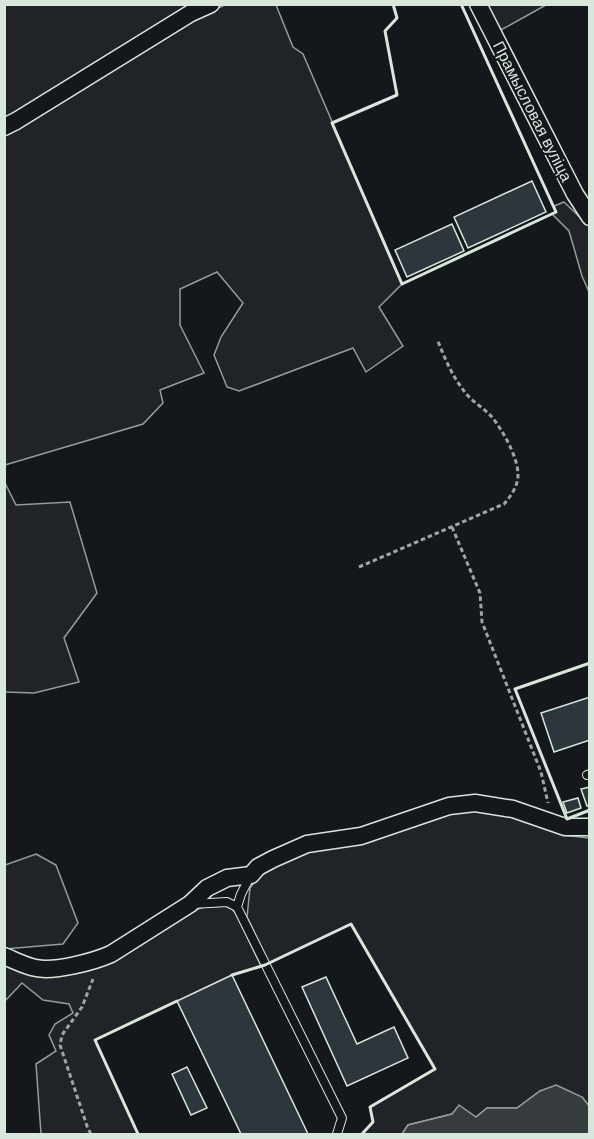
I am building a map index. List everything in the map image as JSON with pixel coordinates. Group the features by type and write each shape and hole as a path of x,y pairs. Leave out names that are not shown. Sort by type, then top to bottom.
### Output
{"street":[{"path":"4,127 191,13 211,4"},
{"name":"Прамысловая вуліца","path":"478,4 575,194 590,217"},
{"path":"4,956 37,969 60,968 100,959 190,904 207,888 227,878 251,875 258,867 307,844 361,836 449,806 475,803 513,809 566,827 590,827"}],"lane":[{"path":"237,907 251,875"},
{"path":"190,904 227,902 237,907 342,1118 337,1134"}],"path":[{"path":"359,567 504,504 513,495 518,476 504,434 491,416 462,390 437,339"},
{"path":"452,527 480,593 482,622 541,772 553,823"},
{"path":"91,1134 60,1045 62,1035 82,1007 100,959"}],"shaded area":[{"path":"4,5 197,5 5,120"},
{"path":"225,5 276,5 293,47 303,54 402,284 379,307 403,346 366,372 353,348 239,391 227,387 214,355 221,337 243,303 217,272 180,289 180,325 204,373 160,390 163,403 143,424 5,465 5,133 194,18"},
{"path":"486,5 546,5 501,30"},
{"path":"564,202 589,226 589,292 569,231 552,214 556,212 554,206"},
{"path":"5,483 16,505 70,502 97,593 64,638 79,682 34,693 5,692"},
{"path":"473,807 512,814 563,835 589,838 589,1106 582,1097 540,1091 517,1108 487,1108 476,1117 452,1114 408,1125 402,1134 362,1134 373,1122 370,1107 435,1069 351,924 269,963 247,917 250,888 262,872 308,849"},
{"path":"36,854 56,865 78,923 63,944 5,949 5,865"},
{"path":"225,906 236,914 261,966 232,975 95,1040 138,1134 41,1134 36,1064 56,1051 49,1035 55,1024 73,1013 69,1004 43,1000 22,983 5,1001 4,961 62,972 190,911 205,907"},
{"path":"556,1085 582,1097 589,1106 589,1134 402,1134 408,1125 452,1114 459,1105 476,1117 487,1108 517,1108 540,1091"}],"building":[{"path":"532,181 546,212 468,248 454,217"},
{"path":"452,224 464,251 407,277 395,250"},
{"path":"590,697 590,740 554,752 541,713"},
{"path":"590,787 590,805 587,806 581,789"},
{"path":"578,798 581,808 567,813 563,802"},
{"path":"232,975 308,1134 241,1134 177,1001"},
{"path":"326,977 357,1044 394,1027 408,1058 347,1086 302,987"},
{"path":"187,1067 207,1108 191,1115 172,1074"}],"wall":[{"path":"393,4 397,18 385,31 397,95 332,123 402,284 556,212 461,4"},
{"path":"590,663 515,689 567,819 590,810"},
{"path":"232,975 265,965 351,924 435,1069 370,1107 373,1122 362,1134"},
{"path":"138,1134 95,1040 177,1001"}]}
